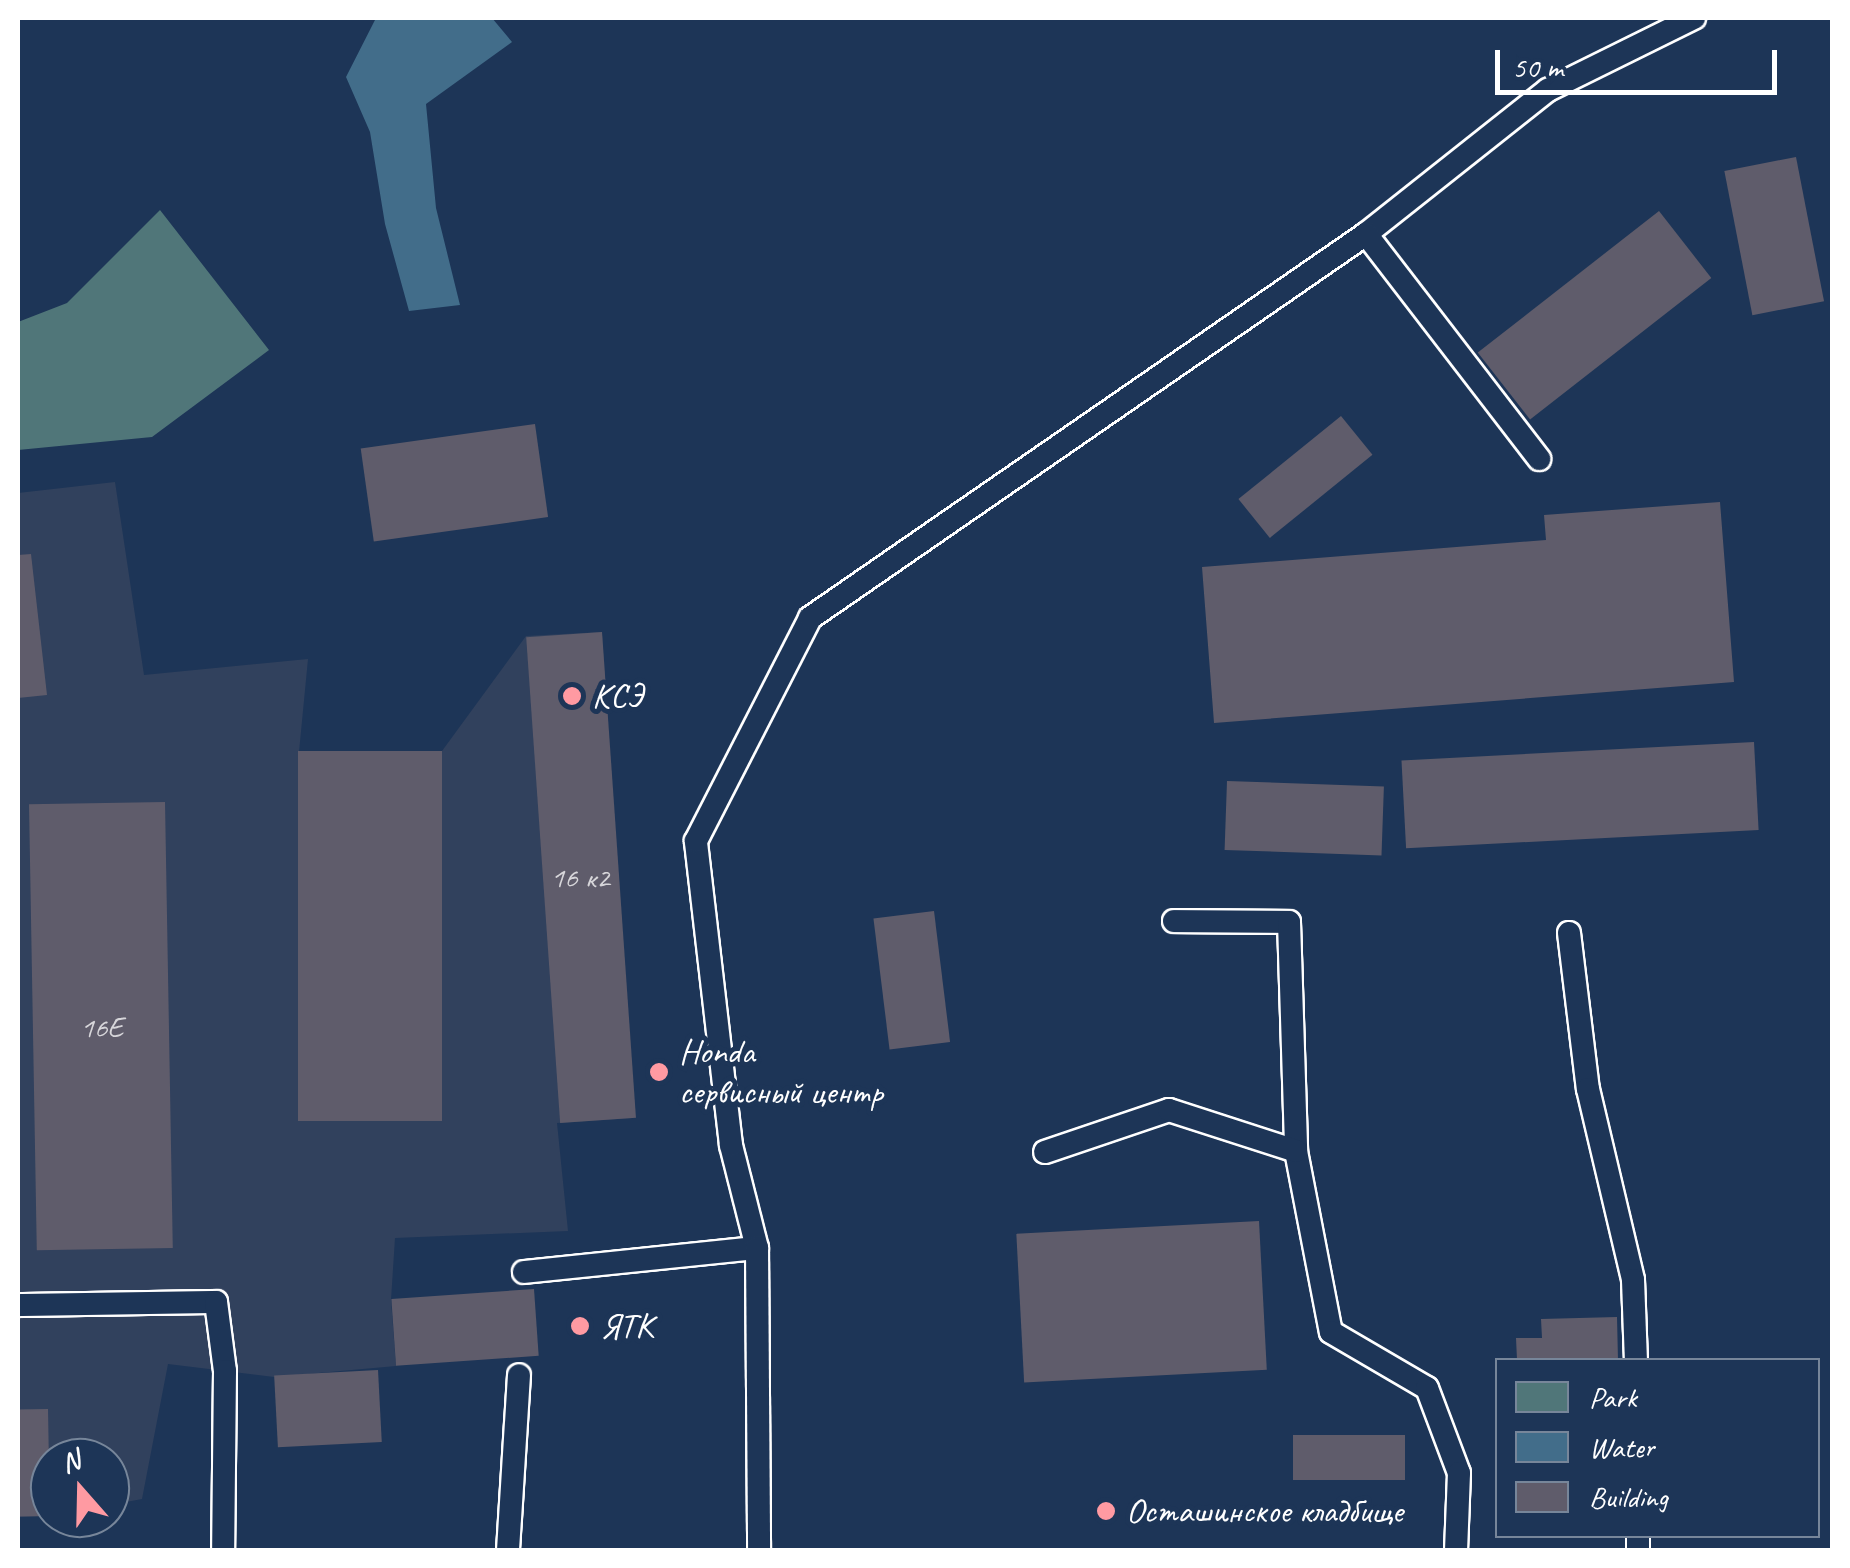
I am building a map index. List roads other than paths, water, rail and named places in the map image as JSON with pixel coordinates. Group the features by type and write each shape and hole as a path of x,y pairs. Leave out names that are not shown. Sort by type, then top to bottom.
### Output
{"lane":[{"path":"759,1550 757,1248 731,1146 696,841 810,618 1366,234 1548,90 1694,18"},
{"path":"1366,234 1539,459"},
{"path":"1174,921 1289,922 1296,1152 1331,1332 1427,1388 1459,1473 1456,1550"},
{"path":"1569,933 1588,1089 1633,1280 1636,1358"},
{"path":"1045,1152 1170,1110 1296,1152"},
{"path":"524,1272 757,1248"},
{"path":"18,1305 216,1302 224,1371 223,1550"},
{"path":"508,1550 518,1375"}],"water":[{"path":"376,18 492,18 512,42 426,104 436,208 460,305 409,311 385,224 370,132 346,77"}],"place":[{"name":"КСЭ","path":"572,696"},
{"name":"Honda сервисный центр","path":"659,1072"},
{"name":"ЯТК","path":"580,1326"},
{"name":"Осташинское кладбище","path":"1106,1511"}]}
